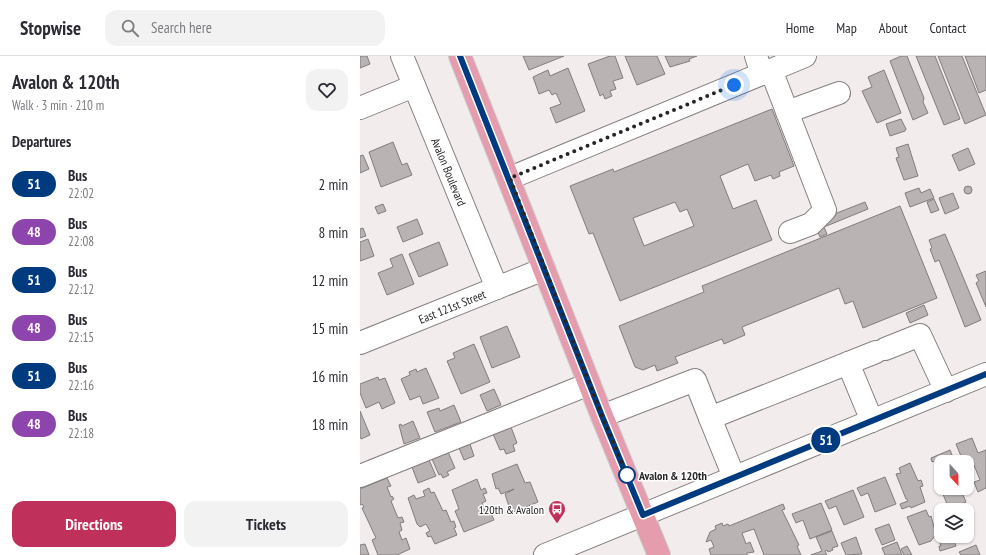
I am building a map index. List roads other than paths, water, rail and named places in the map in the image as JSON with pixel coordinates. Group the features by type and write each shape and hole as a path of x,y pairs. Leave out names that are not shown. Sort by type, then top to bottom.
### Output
{"main road":[{"path":"460,56 510,178 589,384 659,555"}],"street":[{"name":"Avalon Boulevard","path":"402,56 497,288"},
{"path":"510,178 763,67 805,56"},
{"path":"763,67 787,112 825,210 811,224 790,232"},
{"path":"360,108 414,86"},
{"path":"787,112 839,93"},
{"name":"East 121st Street","path":"360,343 544,269"},
{"path":"710,418 920,335 946,391"},
{"path":"848,363 872,421"},
{"path":"556,553 734,477 986,374"},
{"path":"602,416 694,380 734,477"},
{"path":"360,476 589,384"}],"place":[{"name":"Avalon & 120th","path":"627,475"},
{"name":"120th & Avalon","path":"557,524"}]}
